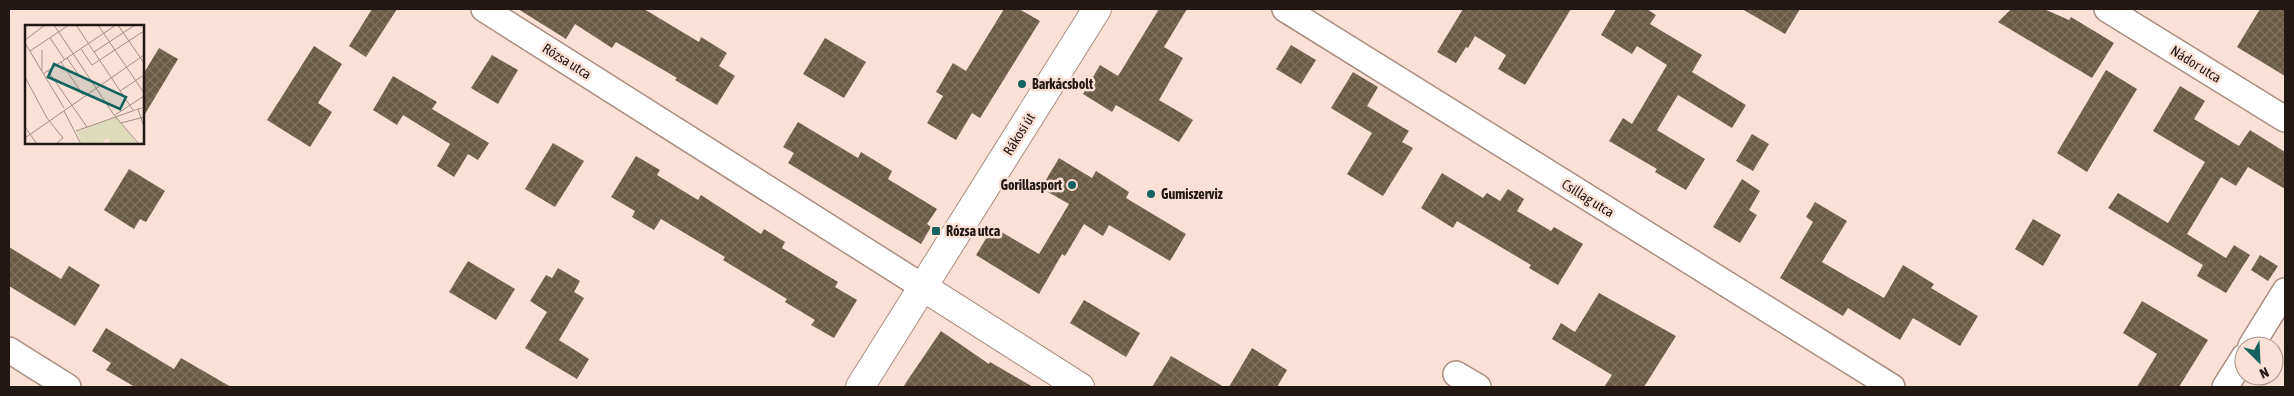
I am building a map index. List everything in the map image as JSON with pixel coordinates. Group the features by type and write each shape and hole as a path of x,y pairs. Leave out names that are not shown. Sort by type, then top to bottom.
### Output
{"main road":[{"name":"Rákosi út","path":"860,387 1097,9"},
{"name":"Rózsa utca","path":"923,287 1080,387"}],"street":[{"name":"Rózsa utca","path":"484,9 923,287"},
{"name":"Csillag utca","path":"1285,9 1892,387"},
{"name":"Nádor utca","path":"2107,9 2285,120"},
{"path":"2257,336 2285,291"},
{"path":"9,350 68,387"},
{"path":"2225,387 2234,373"},
{"path":"1456,374 1478,387"}],"building":[{"path":"372,9 397,9 366,57 349,46"},
{"path":"518,9 644,9 699,42 701,37 727,53 719,66 735,76 717,105 675,80 677,78 616,42 612,48 575,24 566,39"},
{"path":"1004,9 1019,9 1040,21 980,118 972,113 956,140 927,123 943,96 936,92 953,63 966,71"},
{"path":"1159,9 1187,9 1164,47 1183,58 1159,100 1193,120 1179,142 1116,105 1112,112 1083,94 1100,65 1118,76"},
{"path":"1463,9 1571,9 1525,85 1498,69 1506,55 1475,36 1456,63 1437,52"},
{"path":"1616,9 1647,9 1656,15 1650,24 1702,55 1692,72 1746,105 1732,128 1678,95 1657,130 1705,159 1686,190 1655,172 1657,169 1609,141 1623,118 1632,124 1667,65 1637,46 1632,54 1601,35"},
{"path":"1742,9 1800,9 1785,34"},
{"path":"2011,9 2044,9 2069,20 2071,17 2114,43 2092,78 1998,22"},
{"path":"2260,9 2285,9 2285,76 2237,47"},
{"path":"825,38 866,62 844,98 803,74"},
{"path":"1291,45 1316,60 1301,84 1276,69"},
{"path":"314,46 342,64 318,103 332,112 310,147 267,120"},
{"path":"159,48 178,59 144,116 144,73"},
{"path":"492,55 518,70 498,104 471,88"},
{"path":"2106,70 2137,89 2087,172 2057,153"},
{"path":"1353,72 1378,87 1367,106 1409,131 1402,142 1413,148 1383,196 1347,174 1372,133 1331,108"},
{"path":"393,76 437,102 432,109 489,143 478,160 468,154 454,177 437,166 450,144 403,115 397,125 373,110"},
{"path":"2180,86 2205,101 2194,119 2239,146 2250,130 2285,152 2285,189 2248,167 2236,186 2221,177 2187,234 2226,258 2234,245 2250,255 2226,293 2197,276 2203,265 2108,208 2118,193 2168,223 2205,162 2153,131"},
{"path":"798,122 858,158 861,152 892,171 888,179 937,209 927,224 931,227 921,244 788,163 794,153 783,147"},
{"path":"1752,134 1769,144 1753,171 1736,161"},
{"path":"553,143 584,161 555,207 525,189"},
{"path":"636,156 660,170 657,175 698,200 701,195 761,234 764,229 785,242 782,248 838,282 835,287 857,300 834,338 811,325 815,320 785,302 787,299 723,260 725,257 661,219 654,230 632,217 635,211 611,197"},
{"path":"1059,158 1092,178 1096,171 1129,192 1126,198 1186,234 1170,261 1109,225 1103,236 1084,224 1065,256 1062,254 1039,294 976,255 993,227 1039,254 1069,204 1041,188"},
{"path":"129,169 165,191 146,222 140,219 134,229 104,210"},
{"path":"1442,173 1483,198 1487,193 1500,201 1508,189 1524,199 1517,211 1551,231 1554,227 1583,244 1558,285 1529,268 1531,265 1457,221 1453,228 1421,208"},
{"path":"1742,179 1760,191 1749,210 1757,215 1740,243 1713,227"},
{"path":"1815,202 1847,221 1822,262 1884,298 1903,265 1934,284 1931,288 1978,316 1960,346 1913,318 1900,340 1848,308 1843,316 1780,278 1813,222 1806,217"},
{"path":"2033,219 2061,235 2043,266 2015,249"},
{"path":"9,247 61,279 69,266 100,285 75,326 9,286"},
{"path":"2260,255 2278,266 2268,281 2251,270"},
{"path":"468,261 515,289 496,320 449,292"},
{"path":"558,268 580,281 574,292 584,298 559,340 589,359 577,379 525,348 547,312 530,301 546,275 552,278"},
{"path":"1599,293 1676,336 1644,387 1604,387 1612,375 1552,339 1561,323 1575,332"},
{"path":"1084,300 1140,333 1126,357 1070,323"},
{"path":"2142,301 2208,340 2179,387 2137,387 2157,354 2123,333"},
{"path":"106,328 174,369 181,358 231,387 135,387 106,370 111,363 92,351"},
{"path":"941,331 989,364 990,362 1033,387 903,387"},
{"path":"1252,348 1287,370 1277,387 1229,387"},
{"path":"1171,356 1224,387 1152,387"}],"place":[{"name":"Barkácsbolt","path":"1022,84"},
{"name":"Gorillasport","path":"1072,185"},
{"name":"Gumiszerviz","path":"1151,194"},
{"name":"Rózsa utca","path":"936,231"}]}
